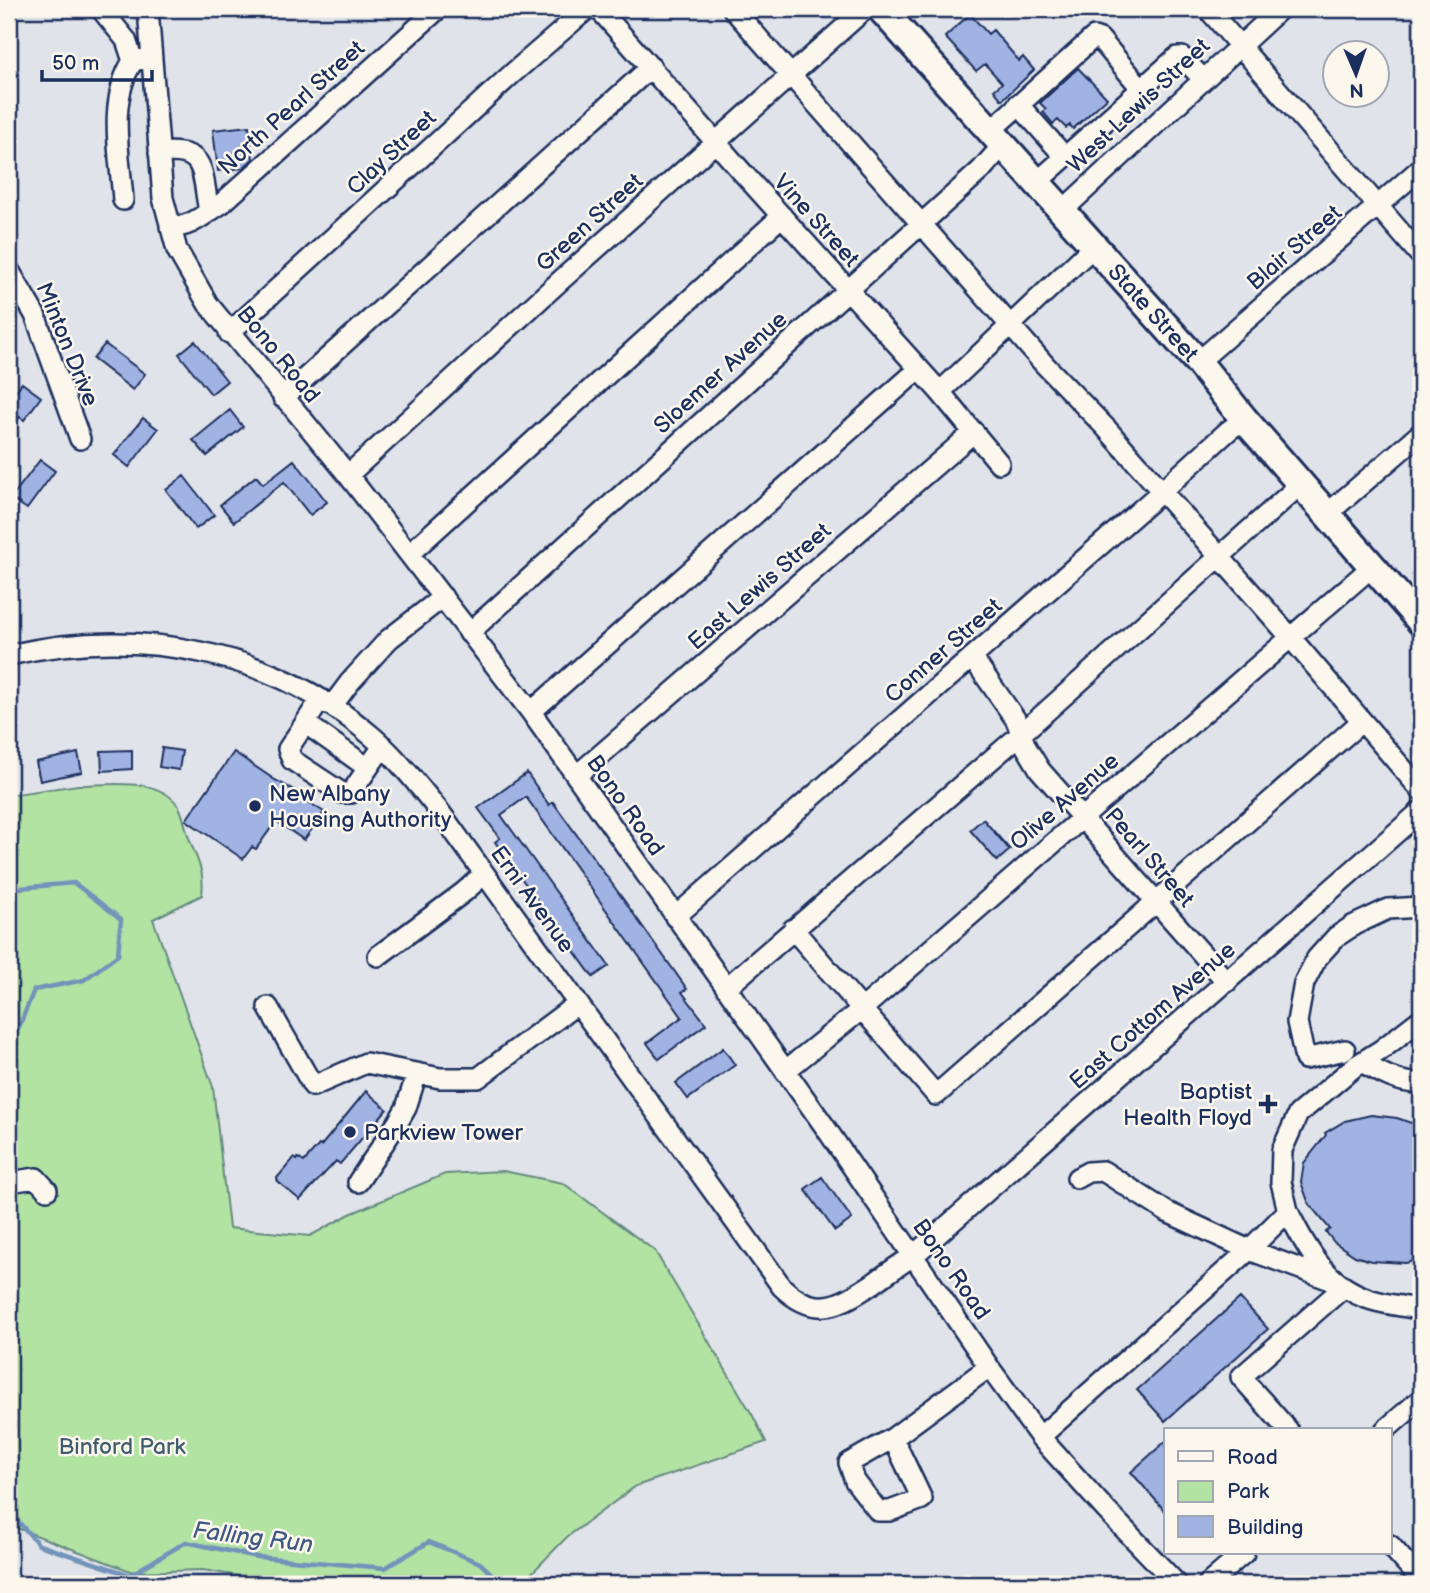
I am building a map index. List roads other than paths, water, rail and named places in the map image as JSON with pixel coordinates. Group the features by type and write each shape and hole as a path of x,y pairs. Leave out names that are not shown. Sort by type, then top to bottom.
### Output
{"main road":[{"name":"State Street","path":"881,9 1198,362 1244,419 1421,622"}],"street":[{"path":"101,9 143,60 120,88 117,107 122,201"},
{"name":"Bono Road","path":"148,9 143,60 159,153 163,198 170,227 183,261 208,304 229,333 348,475 531,712 1040,1437 1178,1584"},
{"name":"North Pearl Street","path":"170,227 182,228 221,204 438,9"},
{"name":"Clay Street","path":"229,333 513,73 567,15 587,9"},
{"name":"Vine Street","path":"599,9 940,392 999,463"},
{"path":"733,9 1045,365 1106,429 1291,638 1421,790"},
{"name":"Green Street","path":"348,475 560,281 865,9"},
{"path":"1208,9 1421,256"},
{"name":"West Lewis Street","path":"1062,211 1280,9"},
{"name":"Sloemer Avenue","path":"469,633 981,170 1018,104 1094,37 1097,37 1141,88"},
{"path":"1036,183 1180,56 1203,79"},
{"path":"283,398 651,67"},
{"path":"1018,104 1065,157"},
{"path":"159,153 182,151 199,163 209,211"},
{"name":"Blair Street","path":"1198,362 1421,169"},
{"path":"409,554 782,216"},
{"path":"940,392 1094,246"},
{"name":"Minton Drive","path":"9,270 35,315 80,439"},
{"path":"531,712 919,369"},
{"name":"Conner Street","path":"675,916 1244,419"},
{"name":"East Lewis Street","path":"576,776 974,432"},
{"path":"1327,514 1421,433"},
{"path":"726,988 1021,734 1301,484"},
{"name":"Olive Avenue","path":"785,1071 863,1010 1373,566"},
{"path":"383,746 351,793 342,793 292,760 288,749 305,723 350,682 389,639 443,597"},
{"name":"Erni Avenue","path":"9,655 38,648 88,643 138,643 188,648 236,659 265,670 326,702 383,746 440,812 672,1137 790,1295 811,1306 836,1305 848,1300 914,1255"},
{"name":"Pearl Street","path":"972,657 1016,720 1040,770 1227,982"},
{"path":"793,929 936,1095 1362,721"},
{"path":"305,723 368,768"},
{"name":"East Cottom Avenue","path":"914,1255 1421,811"},
{"path":"378,956 484,874"},
{"path":"1345,1050 1305,1059 1297,1022 1304,983 1317,958 1336,937 1354,925 1388,909 1421,908"},
{"path":"268,1007 313,1086 366,1063 440,1078 478,1078 577,1004"},
{"path":"1340,1284 1315,1263 1288,1211 1281,1182 1282,1150 1298,1114 1421,1019"},
{"path":"1362,1062 1381,1074 1409,1084 1421,1083"},
{"path":"358,1182 406,1108 417,1073"},
{"path":"1077,1178 1088,1172 1103,1171 1167,1212 1249,1250 1340,1284 1369,1299 1421,1310"},
{"path":"9,1182 36,1178 47,1190"},
{"path":"1040,1437 1249,1250 1288,1211"},
{"path":"1286,1428 1241,1377 1340,1284"},
{"path":"893,1438 989,1367"},
{"path":"1387,1428 1421,1399"},
{"path":"1392,1547 1421,1580"},
{"path":"1208,1584 1243,1554"}],"waterway":[{"name":"Falling Run","path":"9,889 74,883 121,919 118,955 84,980 34,990 19,1027 9,1043"},
{"name":"Falling Run","path":"9,1511 39,1545 130,1575 186,1542 257,1557 385,1568 429,1542 480,1563 502,1584"}],"place":[{"name":"New Albany Housing Authority","path":"255,806"},
{"name":"Baptist Health Floyd","path":"1268,1104"},
{"name":"Parkview Tower","path":"350,1132"}],"park label":[{"name":"Binford Park","path":"122,1446"}]}
